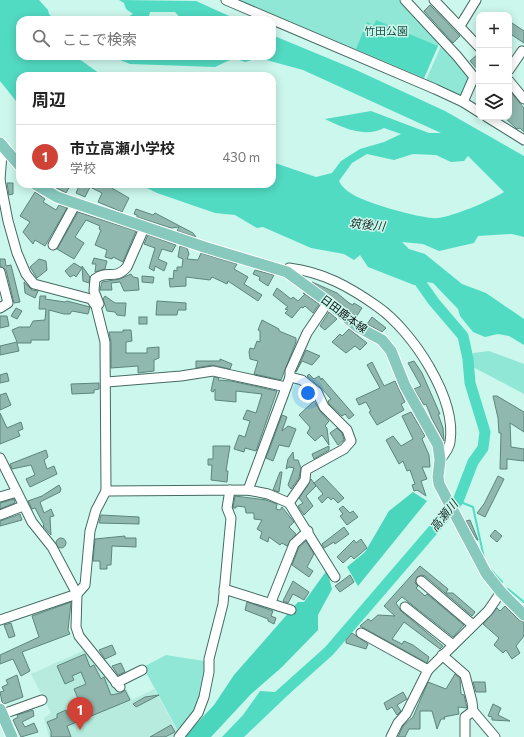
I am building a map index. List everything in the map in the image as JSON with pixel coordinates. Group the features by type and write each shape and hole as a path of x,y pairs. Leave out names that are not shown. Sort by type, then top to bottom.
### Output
{"main road":[{"path":"2,145 16,161"},
{"name":"日田鹿本線","path":"40,188 47,193 76,203 287,272 328,302 358,327 382,340 391,351 405,386 438,445 440,460 438,477 439,484 459,524 486,573 500,592 524,616"},
{"path":"1,712 12,737"}],"street":[{"path":"226,0 263,16"},
{"path":"405,0 457,56 474,77 463,102"},
{"path":"434,0 476,44"},
{"path":"460,26 476,0"},
{"path":"276,22 463,102 476,110"},
{"path":"512,66 522,51"},
{"path":"512,84 524,99"},
{"path":"492,120 524,140"},
{"path":"0,620 77,594 85,585 90,531 96,510 106,491 107,382 105,342 96,306 91,299 34,284 26,274 17,253 8,221 0,180 2,145"},
{"path":"53,245 76,203"},
{"path":"103,334 100,305 94,291 95,279 103,275 120,274 127,267 145,226"},
{"path":"289,268 318,273 356,293 379,308 398,324 409,338 440,386 447,405 450,422 450,442 440,460"},
{"path":"0,272 8,303 0,308"},
{"path":"248,490 290,377 290,371 307,333 328,302"},
{"path":"107,382 181,376 213,371 286,387"},
{"path":"289,503 305,480 306,470 344,449 351,441 347,430 324,407 317,392 302,380 290,377"},
{"path":"0,458 32,522 52,547 77,594 76,627 79,636 118,685 142,670"},
{"path":"179,737 198,713 204,697 209,672 209,659 223,604 231,518 227,508 230,490"},
{"path":"106,491 248,490 268,494 289,503 335,577"},
{"path":"0,497 16,492"},
{"path":"0,515 23,506"},
{"path":"272,602 294,544 308,532"},
{"path":"421,582 474,625"},
{"path":"224,588 272,602 291,610"},
{"path":"390,737 398,723 406,714 428,670 488,611 500,592"},
{"path":"405,607 453,645"},
{"path":"361,633 428,670"},
{"path":"442,655 465,675 473,711 495,737"},
{"path":"1,712 42,700"},
{"path":"465,737 465,717 473,711"}],"shaded area":[{"path":"413,492 427,501 358,586 347,567 365,552 389,511"},
{"path":"327,570 332,589 318,615 318,630 282,667 251,694 211,737 184,737 214,705 234,675 298,602 304,602"},
{"path":"85,650 114,687 124,684 132,700 154,689 178,732 172,737 49,737 44,718 51,713 31,674"}],"green space":[{"name":"竹田公園","path":"235,0 400,0 440,41 423,80 276,17 276,16 273,16"},
{"path":"442,44 471,78 462,97 426,80"},
{"path":"489,351 524,364 524,394 473,367 473,353"},
{"path":"166,655 204,661 206,664 201,695 195,712 178,731 143,667"}],"water":[{"path":"0,0 39,0 51,16 16,16 16,60 81,60 97,72 16,72 16,101 0,81"},
{"path":"119,0 196,1 229,16 178,16 175,12 150,12 149,16 129,16 133,14 126,9 124,3"},
{"path":"376,20 438,46 424,78 356,49 367,22 374,25"},
{"name":"筑後川","path":"276,37 354,69 445,111 524,156 524,237 512,234 478,236 474,243 439,251 423,244 402,242 409,249 425,254 462,284 486,293 524,319 524,345 509,336 498,334 485,337 473,332 460,316 458,309 433,283 426,282 414,285 368,267 360,255 354,260 344,254 311,248 263,227 257,228 235,215 215,213 157,193 147,188 276,188 276,163 316,177 332,173 341,161 360,149 384,142 401,134 384,128 369,132 354,131 325,119 371,111 429,133 441,133 303,70 266,60 276,60","holes":["367,154 394,160 413,154 436,155 451,162 464,161 468,156 504,192 472,208 445,217 431,218 394,210 358,197 350,193 339,181 352,163"]},
{"path":"120,60 230,60 215,67 130,64"},
{"path":"240,60 252,60 245,62"},
{"path":"260,691 290,693 244,737 222,737 243,715"}],"building":[{"path":"430,5 460,36 453,43 424,11"},
{"path":"512,23 524,31 524,43 512,35"},
{"path":"476,56 476,68 470,61"},
{"path":"512,94 524,108 524,132 520,128 517,129 507,120 512,120"},
{"path":"7,183 13,183 13,194 9,195"},
{"path":"57,188 69,188 66,193"},
{"path":"78,188 90,188 85,197 76,193"},
{"path":"92,188 112,188 129,198 122,212 98,202 102,193"},
{"path":"35,192 45,199 43,202 56,210 59,205 67,208 45,246 35,240 33,244 23,232 30,222 20,216"},
{"path":"136,209 153,215 155,213 193,233 196,237 177,231 179,227 171,228 137,217 137,215 134,214"},
{"path":"78,212 136,231 123,262 113,257 112,259 105,257 107,250 95,245 101,230 99,229 100,226 86,220 75,237 84,243 74,259 57,249"},
{"path":"148,235 176,245 172,252 162,249 158,259 167,263 164,271 155,266 154,271 149,268 155,248 144,244"},
{"path":"180,246 187,248 189,254 187,259 198,260 201,253 237,264 234,269 248,277 244,284 262,295 258,301 228,281 227,284 212,277 210,280 186,277 186,286 170,287 169,278 173,279 174,270 177,271 177,267 182,267 183,259 178,257"},
{"path":"94,258 107,261 105,269 95,272 96,264 92,264"},
{"path":"0,259 5,259 6,266 11,265 20,302 14,303 6,270 0,266"},
{"path":"39,259 46,261 47,270 37,278 30,267"},
{"path":"74,263 82,268 76,277 74,275 70,277 65,271"},
{"path":"82,266 90,277 89,283 83,281"},
{"path":"255,270 274,275 268,286 259,280 260,277 253,274"},
{"path":"131,274 133,277 138,278 139,290 124,291 120,282 111,283 112,290 100,290 102,282 120,279"},
{"path":"142,276 154,277 153,283 142,282"},
{"path":"24,282 32,290 38,291 35,298 25,293"},
{"path":"312,282 337,293 349,303 353,305 354,303 362,308 356,317"},
{"path":"277,288 291,299 293,297 298,301 305,294 319,304 313,313 305,306 303,308 301,307 292,318 285,313 288,310 285,309 288,307 273,295"},
{"path":"40,296 46,296 45,299 67,301 90,307 88,314 72,311 70,314 64,314 49,310 49,340 31,340 31,343 17,343 19,351 0,355 0,346 17,342 12,330 19,327 30,327 33,321 45,320 46,309 39,309"},
{"path":"105,296 115,303 126,303 125,316 107,311 103,299"},
{"path":"157,301 186,303 186,310 178,310 177,315 156,315"},
{"path":"16,308 22,311 17,319 11,316"},
{"path":"329,312 337,319 325,330 320,326"},
{"path":"0,316 7,316 9,326 0,328"},
{"path":"139,317 147,317 147,324 139,324"},
{"path":"372,317 386,328 382,332 367,324"},
{"path":"262,320 279,329 279,331 296,338 296,342 281,380 254,374 258,361 250,359 249,352 250,348 254,349 257,341 260,342 260,331 258,330"},
{"path":"349,329 367,343 360,350 355,346 346,353 332,342 340,334 342,336"},
{"path":"123,330 131,330 132,341 126,342 126,353 147,353 147,348 159,347 159,358 154,360 154,371 138,373 138,366 111,368 111,342 109,332 123,332"},
{"path":"306,350 320,356 312,365 302,361 296,372"},
{"path":"220,359 232,364 230,369 212,365 196,368 196,361 220,361"},
{"path":"414,361 422,373 440,414 438,414 443,428 444,441 426,404 424,405 414,389 421,386 408,363"},
{"path":"372,362 384,386 395,381 405,402 401,404 404,410 377,425 369,412 371,411 366,402 359,405 356,399 380,388 367,365"},
{"path":"7,373 9,381 0,383 0,375"},
{"path":"309,374 314,379 319,376 321,380 322,378 354,415 349,419 345,414 342,416 329,404 328,401 331,399 307,376"},
{"path":"214,377 219,378 218,380 231,381 277,391 256,451 245,448 244,452 234,449 239,435 245,437 250,421 243,419 247,410 256,413 262,394 236,391 236,402 215,400 215,389 213,392 211,391"},
{"path":"99,383 99,389 94,390 94,393 72,394 71,384"},
{"path":"6,393 11,405 0,410 0,395"},
{"path":"493,396 497,396 524,412 524,432 510,423 511,447 524,449 524,461 507,459 507,469 500,469 501,433 499,433 498,418"},
{"path":"314,401 329,421 325,426 327,428 329,445 322,435 315,441 307,433 310,428 299,415"},
{"path":"411,412 425,436 422,439 429,455 430,467 422,467 427,479 421,481 426,496 417,490 414,491 412,485 415,484 410,470 407,471 403,461 399,464 386,440 393,436 401,446 413,439 402,416"},
{"path":"0,413 7,428 21,422 23,429 18,431 20,436 0,444"},
{"path":"282,415 287,417 282,431 288,426 296,429 289,447 279,445 273,461 266,458"},
{"path":"337,428 342,433 344,440 338,445 330,433"},
{"path":"213,446 230,446 226,471 228,471 227,482 211,480 212,465 208,465 208,459 213,459"},
{"path":"329,446 329,450 314,459 312,454"},
{"path":"46,450 48,457 44,460 47,469 54,466 57,474 30,487 26,479 35,475 31,465 12,469 10,464"},
{"path":"293,452 294,460 298,460 301,468 299,478 291,489 288,485 294,468 289,467 286,469 288,459"},
{"path":"280,472 282,472 279,492 273,490"},
{"path":"323,476 344,498 338,503 333,498 331,500 328,497 322,503 318,498 323,494 314,483"},
{"path":"498,476 504,479 485,517 477,513 484,504"},
{"path":"311,479 316,486 306,496 313,506 304,515 298,506 303,503 299,498"},
{"path":"59,485 61,489 60,492 40,502 44,513 51,509 54,516 50,517 51,535 43,526 44,525 35,508 32,509 28,501 42,496"},
{"path":"235,496 266,500 277,504 276,509 280,510 282,507 294,522 289,527 296,534 287,546 282,543 280,545 269,537 268,542 260,538 262,532 257,529 262,520 254,519 254,513 246,513 245,507 236,506 236,508 233,508"},
{"path":"14,499 15,503 0,509 0,503"},
{"path":"343,506 350,513 353,511 358,517 347,525 340,516 343,514 339,509"},
{"path":"20,514 22,520 0,526 0,521"},
{"path":"101,515 139,517 139,524 99,523"},
{"path":"470,520 478,540 466,521"},
{"path":"344,527 349,534 335,544 334,542 324,548 322,544"},
{"path":"495,530 502,536 497,542 490,536"},
{"path":"125,536 125,538 136,538 136,547 112,546 111,565 107,565 107,569 100,569 100,561 93,561 95,539"},
{"path":"59,538 63,538 66,543 63,548 59,548 56,545 56,541"},
{"path":"361,539 367,548 354,559 351,556 343,563 337,557 354,540 356,543"},
{"path":"306,541 314,554 307,567 313,571 309,577 292,565 299,547"},
{"path":"420,566 448,589 446,593 453,593 475,612 472,616 425,576 422,575 417,577 415,583 418,586 416,588 425,596 427,594 464,625 453,637 402,597 396,603 401,611 443,646 440,649 404,622 392,639 402,644 404,641 413,645 429,657 427,663 360,626 368,619 371,621 378,615 395,616 384,606"},
{"path":"350,575 354,582 340,592 335,586"},
{"path":"293,581 309,592 304,600 293,594 288,603 283,601"},
{"path":"71,602 68,630 70,634 22,652 30,671 21,676 13,659 0,664 0,655 39,637 32,616"},
{"path":"247,602 273,611 271,616 276,618 274,624 268,621 268,619 245,610"},
{"path":"505,606 519,620 524,622 524,636 516,646 520,653 512,659 506,650 503,653 494,645 499,638 483,624 497,608 500,611"},
{"path":"11,623 15,636 9,638 4,625"},
{"path":"352,633 368,644 366,649 346,643 346,640"},
{"path":"112,645 116,654 105,659 99,650"},
{"path":"85,654 90,667 94,665 101,679 104,677 111,695 121,693 125,690 130,700 67,726 71,737 51,737 51,731 47,722 57,718 57,714 66,710 67,714 82,708 74,689 86,684 81,672 72,676 74,680 65,684 57,666"},
{"path":"121,663 125,672 118,675 112,666"},
{"path":"455,674 460,678 461,694 464,695 467,708 458,707 459,714 441,719 437,729 432,711 420,711 420,729 409,729 405,737 398,737 403,726 413,717 428,682 446,689"},
{"path":"17,675 23,697 4,704 2,702 0,692 4,691 2,687 8,684 6,680"},
{"path":"473,682 485,682 486,692 476,692"},
{"path":"403,692 407,699 397,705 401,711 397,715 392,707 387,710 384,703"},
{"path":"159,695 136,707 133,704 145,697"},
{"path":"493,704 501,708 498,715 510,721 492,720 492,717 488,716"},
{"path":"33,710 34,716 22,722 25,727 34,723 38,732 21,737 13,720 18,717 17,715"},
{"path":"171,725 175,732 165,737 150,737"}],"waterway":[{"name":"高瀬川","path":"272,702 329,651 458,501 473,462 483,448 485,432 470,383 468,359 463,336 434,302 412,271"},
{"path":"458,501 473,507 484,558"},
{"path":"489,568 502,582"},
{"path":"508,589 524,602"}],"place":[{"name":"市立高瀬小学校","path":"80,730"}]}
